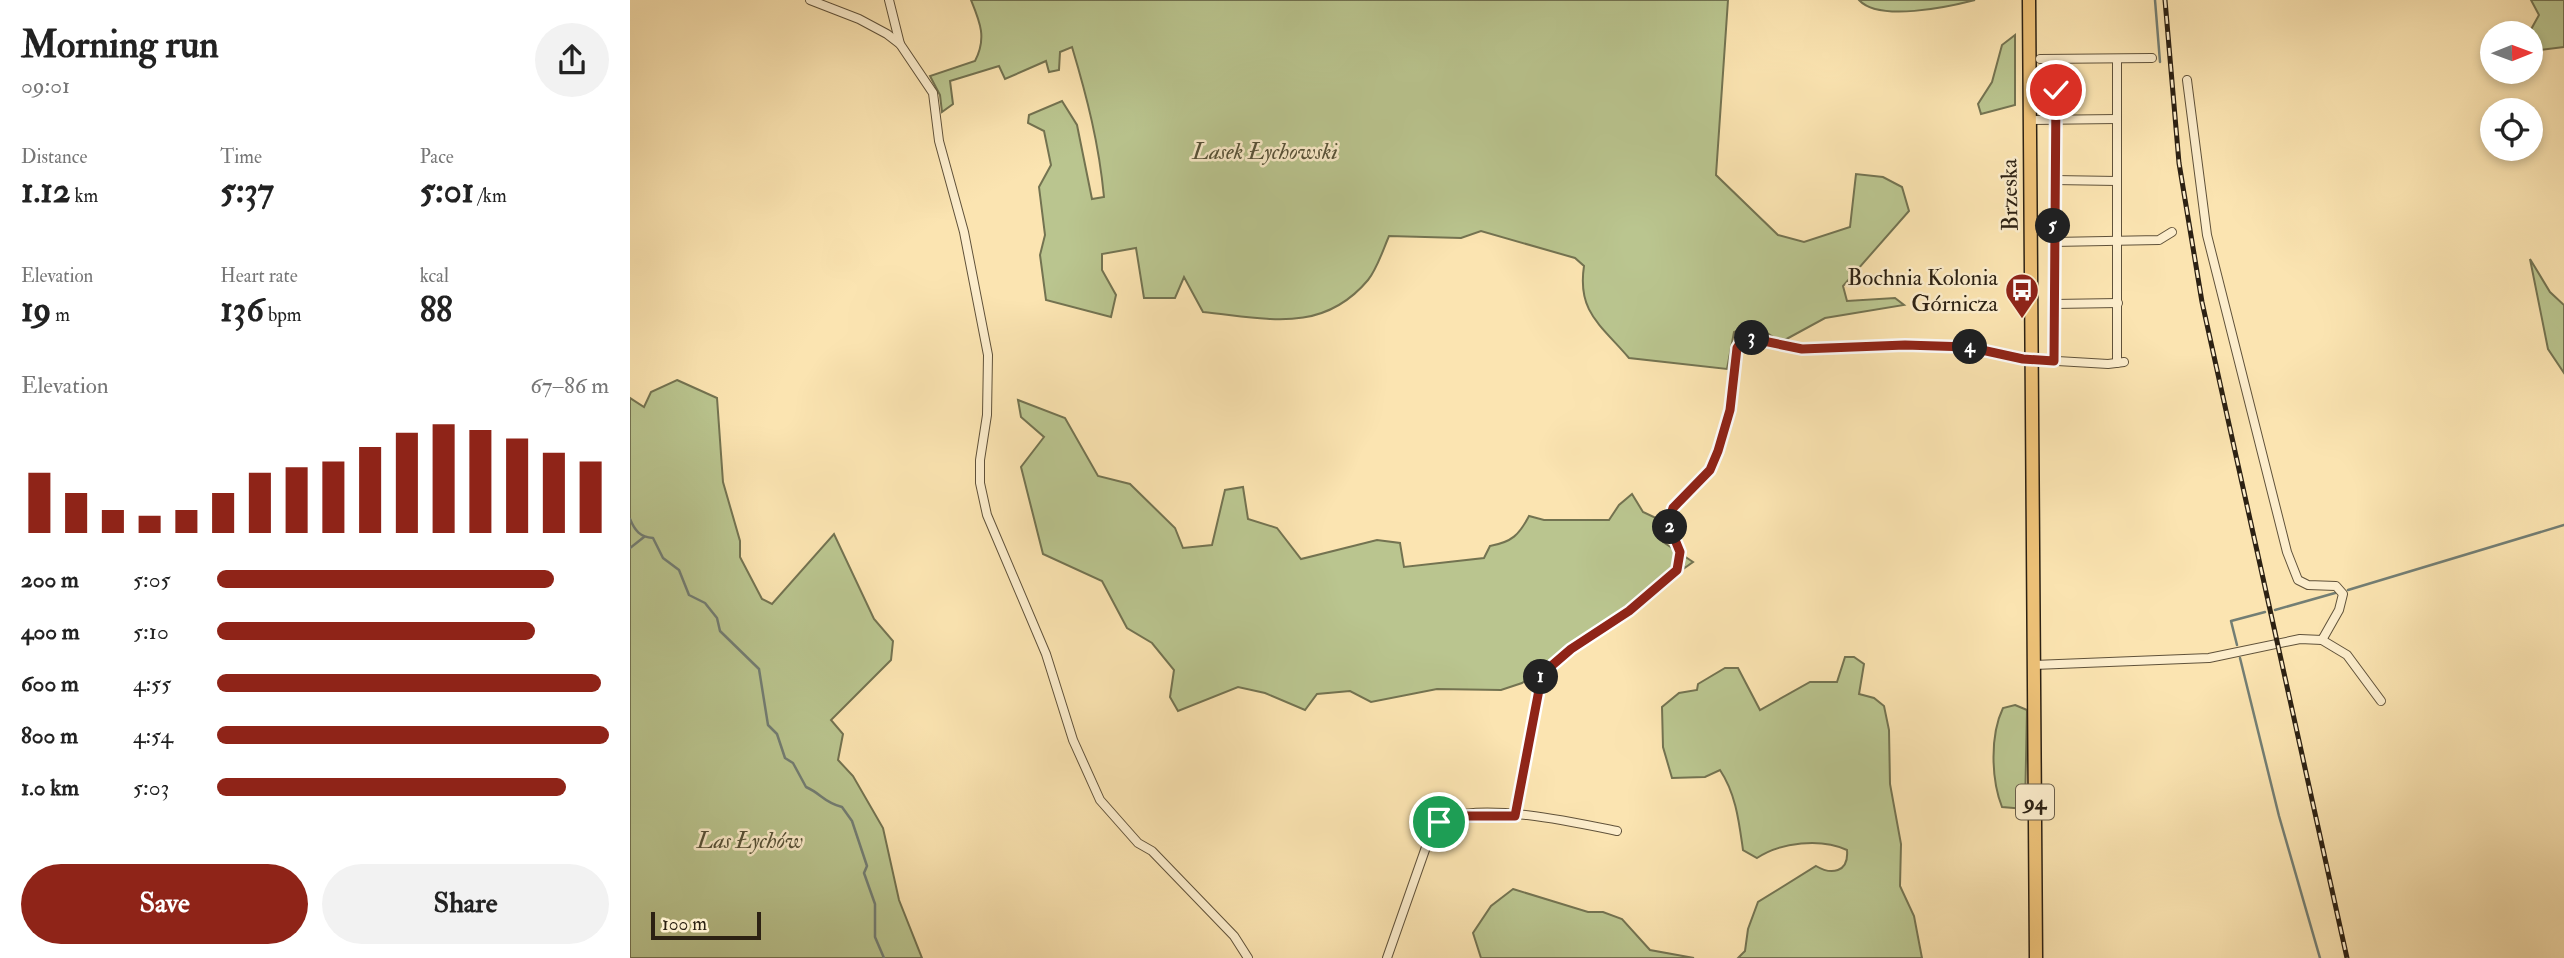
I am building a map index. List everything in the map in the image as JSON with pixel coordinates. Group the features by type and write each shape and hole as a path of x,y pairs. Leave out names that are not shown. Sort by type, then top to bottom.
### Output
{"main road":[{"name":"Brzeska","path":"2027,0 2034,665"},
{"name":"94","path":"2034,665 2036,958"}],"street":[{"path":"810,0 887,34 900,44 933,93 939,141 964,232 986,340 988,399 980,483 987,515 1046,654 1073,740 1108,811 1199,898 1234,936 1248,958"},
{"path":"889,0 900,44"},
{"path":"2040,59 2152,58"},
{"path":"1515,816 1542,674 1571,649 1629,611 1680,565 1680,552 1669,525 1670,517 1673,508 1710,470 1718,451 1730,410 1739,340 1750,337 1802,349 1905,345 1968,347 2031,359 2121,363 2118,303 2117,59"},
{"path":"2054,361 2053,242 2058,60"},
{"path":"2187,80 2207,235 2293,572 2303,584 2336,586 2343,593 2339,610 2322,640"},
{"path":"2029,120 2117,119"},
{"path":"2054,180 2117,181"},
{"path":"2053,242 2159,240 2172,232"},
{"path":"2054,304 2118,303"},
{"path":"2034,665 2209,658 2300,639 2322,640 2347,655 2381,701"},
{"path":"1387,958 1432,830 1439,822 1453,816 1555,818 1617,831"}],"green space":[{"name":"Lasek Łychowski","path":"971,0 1728,0 1716,175 1778,235 1804,242 1850,227 1856,174 1883,177 1902,187 1909,211 1843,286 1847,301 1895,298 1904,305 1825,318 1781,342 1755,325 1734,332 1727,369 1629,358 1593,317 1584,295 1584,266 1575,258 1481,231 1461,238 1389,236 1368,280 1332,309 1312,316 1270,319 1203,312 1184,277 1175,298 1144,298 1136,248 1102,254 1102,270 1116,295 1111,317 1046,300 1040,255 1045,235 1039,187 1051,165 1044,131 1028,123 1029,115 1062,101 1077,125 1092,199 1104,197 1096,139 1087,102 1072,47 1060,52 1059,70 1049,72 1046,61 1005,79 999,66 950,81 953,104 942,112 940,95 930,76 975,61 979,53 979,23"},
{"path":"1859,0 1975,0 1932,9 1897,12 1869,7"},
{"path":"2531,0 2564,0 2564,47 2543,50 2543,21 2536,21 2539,15"},
{"path":"2015,35 2015,105 1981,114 1978,104 1992,82 2002,45"},
{"path":"2530,259 2550,292 2564,305 2564,373 2548,349"},
{"name":"Las Łychów","path":"677,380 717,398 723,482 740,541 740,557 762,599 772,604 834,534 874,619 893,641 891,660 831,720 843,734 838,760 853,776 883,828 899,900 922,958 630,958 630,398 644,407 651,392"},
{"path":"1018,400 1065,418 1098,476 1130,484 1175,528 1183,548 1212,545 1225,490 1243,487 1248,519 1277,528 1301,559 1377,540 1400,543 1404,567 1484,558 1490,546 1514,537 1529,516 1544,520 1609,520 1619,505 1632,494 1643,512 1658,519 1663,542 1693,562 1522,683 1501,690 1437,689 1371,702 1350,691 1317,694 1305,710 1265,693 1238,687 1178,711 1170,697 1174,670 1152,643 1127,628 1102,581 1043,554 1021,467 1044,437 1021,417"},
{"path":"1845,657 1854,657 1864,664 1859,694 1874,698 1884,706 1889,730 1890,784 1901,844 1900,886 1914,916 1922,958 1738,958 1745,951 1748,929 1758,902 1816,866 1827,871 1842,868 1847,858 1847,850 1825,844 1789,845 1757,858 1743,850 1733,798 1720,770 1705,777 1672,778 1663,747 1662,707 1679,693 1697,690 1698,684 1725,668 1738,668 1760,710 1810,682 1837,682"},
{"path":"2015,705 2027,710 2025,809 2002,807 1994,770 1994,744 1999,719 2003,708"},
{"path":"1513,889 1588,912 1603,912 1622,919 1650,950 1694,958 1481,958 1473,933 1491,906"}],"waterway":[{"path":"2155,0 2160,62"},
{"path":"630,519 638,533 653,538 663,558 679,570 689,595 705,603 717,618 720,631 759,669 768,725 777,734 785,758 793,763 806,787 842,807 852,821 867,866 864,873 875,904 875,937 884,958"},
{"path":"2348,590 2564,525"},
{"path":"630,548 644,537"},
{"path":"2275,610 2335,593"},
{"path":"2237,645 2231,621 2265,612"},
{"path":"2240,658 2279,816 2320,958"}],"railway":[{"path":"2165,0 2179,163 2202,302 2347,958"}],"place":[{"name":"Bochnia Kolonia Górnicza","path":"2022,320"}],"route":[{"path":"1439,822 1453,816 1515,816 1542,674 1571,649 1629,611 1677,570 1681,558 1669,525 1670,517 1673,508 1710,470 1718,451 1730,410 1739,340 1750,337 1787,348 1802,349 1905,345 1968,347 2023,359 2054,361 2056,90"}]}
